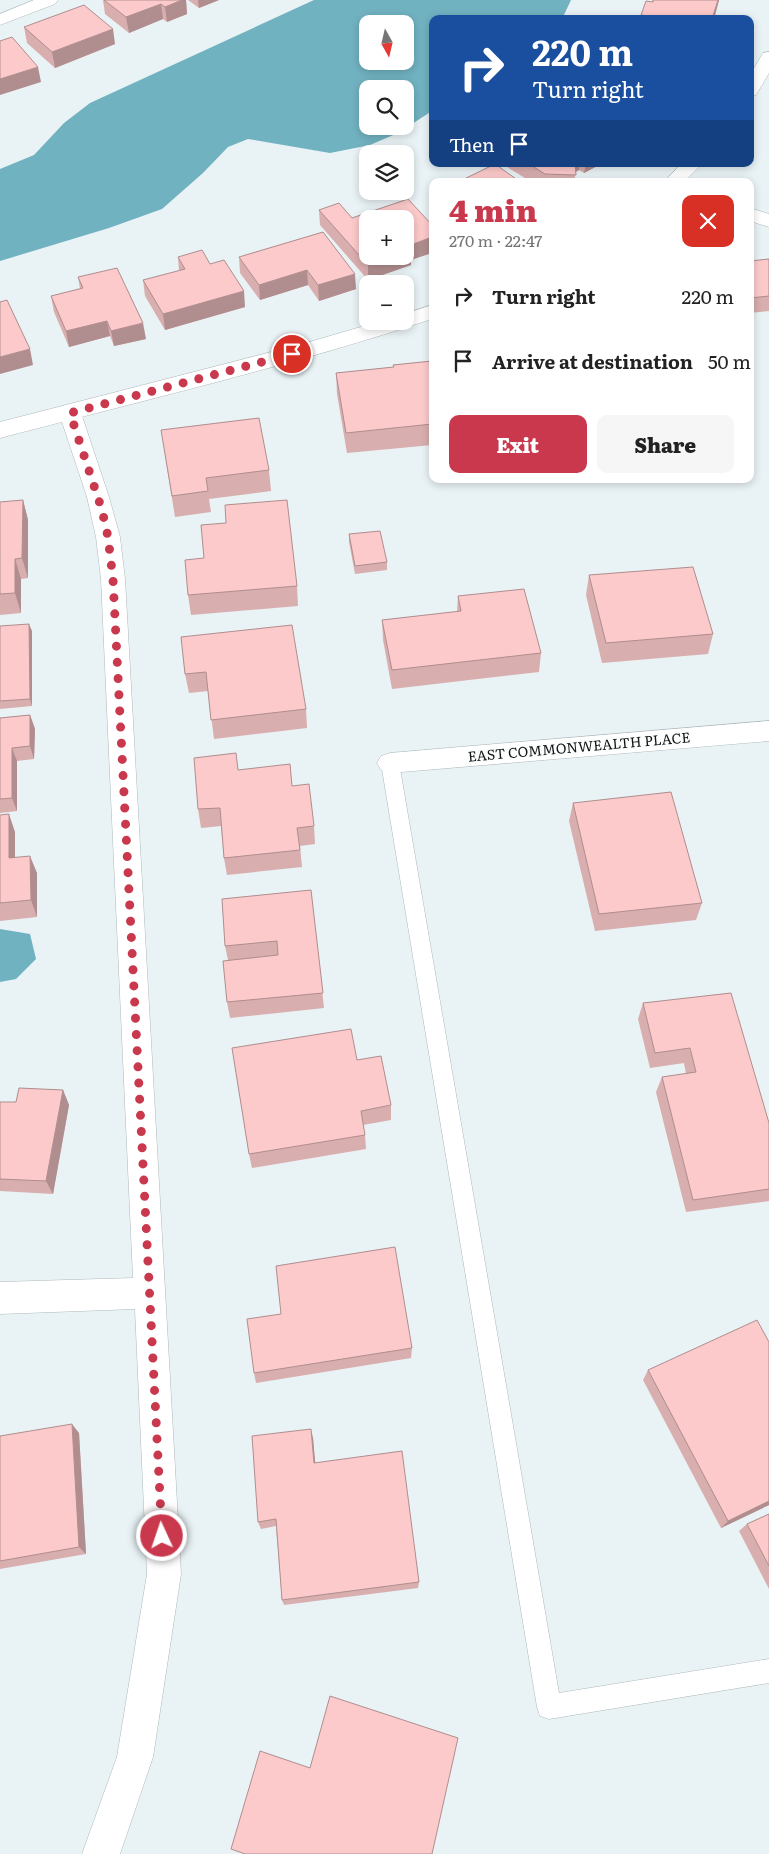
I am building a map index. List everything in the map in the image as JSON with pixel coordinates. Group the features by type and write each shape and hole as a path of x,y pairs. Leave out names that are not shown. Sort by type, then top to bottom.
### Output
{"street":[{"path":"0,20 49,0"},
{"path":"754,84 769,57"},
{"path":"677,178 689,167"},
{"path":"754,215 769,221"},
{"path":"414,318 429,313"},
{"path":"0,430 311,349 375,330"},
{"path":"70,413 100,505 108,537 113,579 164,1574 135,1758 101,1854"},
{"name":"EAST COMMONWEALTH PLACE","path":"390,763 768,735"},
{"path":"0,1298 150,1293"}],"lane":[{"path":"390,763 549,1707 769,1671"}],"water":[{"path":"314,0 571,0 564,15 429,15 429,113 414,123 414,80 359,80 359,135 393,135 370,145 359,145 359,147 330,153 248,139 228,147 203,173 162,209 109,228 0,261 0,169 34,155 64,123 90,103"},
{"path":"0,929 30,934 36,959 16,979 0,982"}],"building":[{"path":"104,0 182,0 165,7 161,4 126,17"},
{"path":"653,0 718,0 713,15 641,15 646,1 653,2"},
{"path":"84,5 113,29 52,52 24,27"},
{"path":"12,37 38,67 0,79 0,41"},
{"path":"489,167 499,167 515,178 466,178"},
{"path":"534,167 575,167 576,175 545,174"},
{"path":"409,200 429,222 429,238 414,244 414,210 376,210"},
{"path":"339,203 352,218 359,216 359,255 319,210"},
{"path":"323,232 355,274 318,285 307,270 259,285 239,257"},
{"path":"202,250 210,264 224,260 244,291 163,314 143,280 185,269 178,257"},
{"path":"769,259 769,296 754,298 754,261"},
{"path":"117,268 143,323 111,331 107,321 66,331 51,296 83,288 78,277"},
{"path":"7,300 30,349 0,357 0,302"},
{"path":"429,361 429,424 346,433 336,373 394,367 393,365"},
{"path":"259,418 269,470 206,478 208,491 172,496 161,430"},
{"path":"23,500 22,558 15,559 15,593 0,594 0,502"},
{"path":"287,500 297,586 188,595 185,560 204,558 201,525 226,523 225,505"},
{"path":"380,531 387,562 355,566 349,534"},
{"path":"693,567 713,634 606,643 589,575"},
{"path":"524,589 541,653 392,670 382,620 461,611 458,596"},
{"path":"29,624 30,699 0,701 0,626"},
{"path":"292,625 306,709 211,720 206,672 185,674 181,637"},
{"path":"30,715 30,746 12,748 12,798 0,799 0,718"},
{"path":"236,753 238,770 290,764 292,786 309,784 314,826 297,828 300,850 224,858 220,808 198,809 194,758"},
{"path":"671,792 702,903 599,914 573,803"},
{"path":"9,814 9,858 30,856 31,900 0,903 0,815"},
{"path":"311,890 323,993 227,1002 223,961 278,955 277,941 225,946 222,899"},
{"path":"731,993 769,1123 769,1189 693,1200 662,1077 696,1072 690,1048 655,1053 643,1003"},
{"path":"351,1029 357,1060 381,1056 391,1105 361,1111 365,1135 249,1154 232,1048"},
{"path":"19,1088 63,1090 46,1181 0,1179 0,1102 16,1102"},
{"path":"395,1247 412,1348 254,1373 247,1319 281,1314 276,1266"},
{"path":"757,1320 769,1342 769,1501 728,1521 648,1370"},
{"path":"72,1424 79,1547 0,1561 0,1436"},
{"path":"311,1429 314,1463 402,1451 419,1582 282,1600 276,1519 258,1522 252,1436"},
{"path":"769,1514 769,1566 747,1524"},
{"path":"330,1696 458,1738 432,1854 245,1854 231,1849 260,1751 310,1768"}],"route":[{"path":"162,1536 113,579 108,537 102,510 70,413 292,354"}]}
